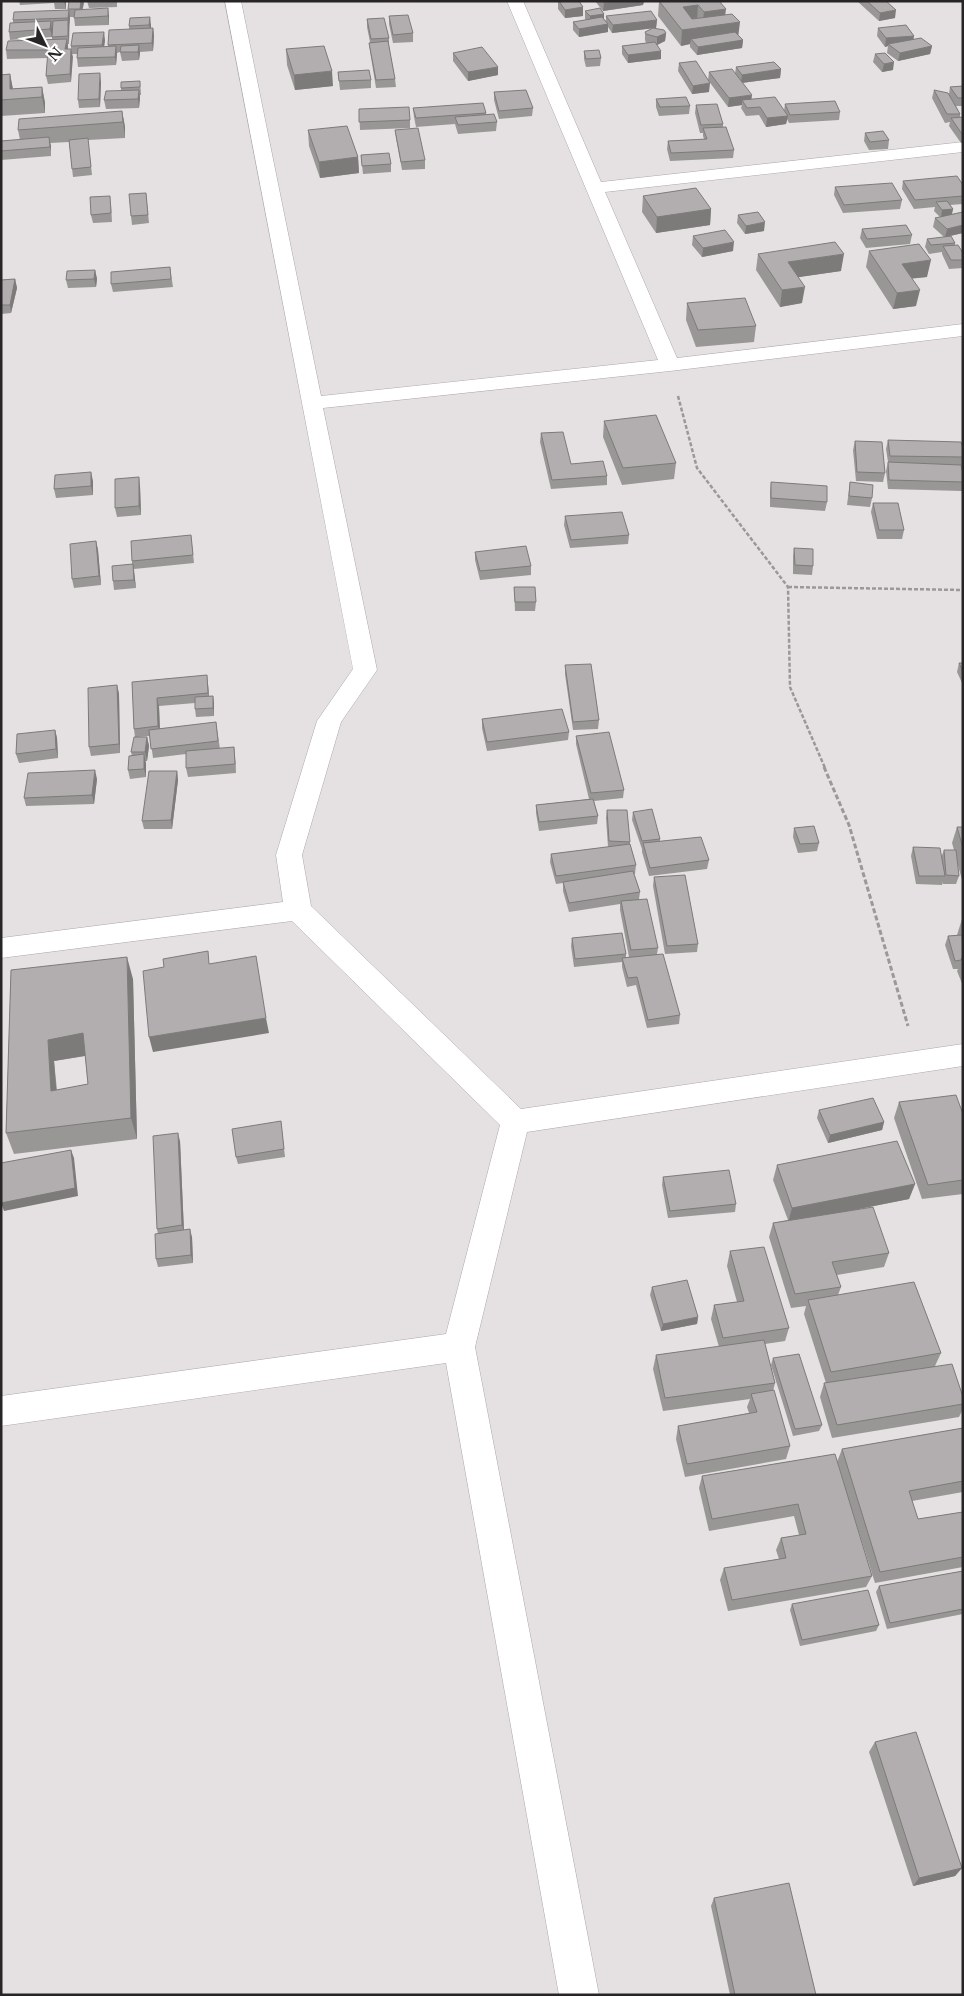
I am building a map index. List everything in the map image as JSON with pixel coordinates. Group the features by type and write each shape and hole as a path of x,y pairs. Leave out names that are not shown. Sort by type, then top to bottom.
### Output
{"street":[{"path":"233,1 366,670 329,721 289,855 298,910 515,1122"},
{"path":"515,1 670,364"},
{"path":"595,188 963,148"},
{"path":"312,403 963,330"},
{"path":"1,948 298,910"},
{"path":"515,1122 963,1056"},
{"path":"515,1122 459,1347 579,1995"},
{"path":"1,1411 459,1347"}],"path":[{"path":"670,364 697,468 788,587 790,687 849,825 919,1062"},
{"path":"788,587 963,590"}],"building":[{"path":"69,1 81,1 80,9 68,9"},
{"path":"559,1 579,1 583,7 565,10"},
{"path":"659,1 719,1 726,9 704,12 698,5 683,7 692,19 732,14 740,22 682,30"},
{"path":"867,1 886,1 896,10 880,13"},
{"path":"108,8 108,16 74,18 75,10"},
{"path":"600,8 604,14 590,16 585,11"},
{"path":"69,10 68,18 13,20 14,12"},
{"path":"651,11 657,20 613,25 606,16"},
{"path":"408,15 413,33 393,35 389,16"},
{"path":"150,17 149,25 129,26 130,18"},
{"path":"602,17 608,24 579,29 573,22"},
{"path":"384,18 389,38 371,39 367,19"},
{"path":"68,20 68,36 52,37 53,21"},
{"path":"51,21 50,29 9,32 10,23"},
{"path":"906,25 914,36 886,38 878,28"},
{"path":"153,28 152,43 108,45 109,30"},
{"path":"653,28 664,30 666,33 657,37 646,34 645,32"},
{"path":"104,32 102,45 71,46 73,33"},
{"path":"735,32 743,40 698,47 691,39"},
{"path":"921,38 932,46 900,53 888,44"},
{"path":"67,39 65,49 71,49 70,74 46,76 48,50 6,50 8,41"},
{"path":"388,41 395,79 376,80 369,43"},
{"path":"655,42 661,51 628,55 622,46"},
{"path":"139,45 138,52 120,52 121,46"},
{"path":"116,46 115,57 77,58 78,48"},
{"path":"324,46 332,71 294,75 286,49"},
{"path":"482,47 498,67 468,72 453,53"},
{"path":"599,50 601,58 586,59 584,51"},
{"path":"885,53 894,62 884,64 875,54"},
{"path":"696,61 710,83 693,86 679,63"},
{"path":"774,62 781,69 742,75 736,67"},
{"path":"732,69 752,95 729,98 709,72"},
{"path":"369,70 371,80 339,81 338,72"},
{"path":"100,73 99,99 78,100 79,74"},
{"path":"10,74 10,89 42,87 42,97 1,100 1,75"},
{"path":"140,81 140,87 121,88 121,82"},
{"path":"963,86 963,98 958,98 950,87"},
{"path":"139,90 138,99 104,100 106,91"},
{"path":"526,90 533,108 499,111 494,92"},
{"path":"934,90 948,93 960,114 947,114"},
{"path":"686,97 690,106 660,107 656,99"},
{"path":"775,97 788,116 767,118 760,107 747,108 742,100"},
{"path":"835,101 840,112 790,115 785,104"},
{"path":"483,103 486,113 416,118 413,108"},
{"path":"717,104 723,124 701,125 696,105"},
{"path":"409,107 410,120 359,122 359,109"},
{"path":"122,111 123,122 18,130 19,119"},
{"path":"494,114 497,122 458,125 455,117"},
{"path":"963,117 963,134 962,134 951,118"},
{"path":"347,126 358,157 319,162 308,130"},
{"path":"726,127 734,150 671,153 668,141 707,139 703,128"},
{"path":"418,128 425,160 401,162 395,130"},
{"path":"883,131 889,140 870,142 865,133"},
{"path":"49,137 50,147 1,151 1,141"},
{"path":"88,138 91,167 72,169 69,140"},
{"path":"389,153 391,164 362,166 361,155"},
{"path":"957,176 963,185 963,196 915,200 903,181"},
{"path":"892,183 902,200 844,205 835,187"},
{"path":"696,188 711,209 657,217 643,196"},
{"path":"146,193 148,215 131,216 129,194"},
{"path":"110,196 111,213 91,215 90,197"},
{"path":"947,201 953,209 942,210 936,202"},
{"path":"758,212 765,222 746,226 738,215"},
{"path":"963,212 963,225 947,229 935,218"},
{"path":"906,225 912,235 867,239 862,229"},
{"path":"725,230 734,242 703,248 693,236"},
{"path":"951,236 955,243 931,245 927,239"},
{"path":"835,242 844,254 788,262 805,287 782,290 758,254"},
{"path":"919,244 931,260 902,264 920,290 897,293 869,251"},
{"path":"958,245 963,253 963,260 951,260 943,246"},
{"path":"170,267 171,279 111,284 111,272"},
{"path":"95,270 94,279 66,280 67,271"},
{"path":"15,279 10,305 1,305 1,280"},
{"path":"745,298 756,326 698,330 687,303"},
{"path":"656,415 676,463 623,468 604,421"},
{"path":"563,432 571,464 603,461 607,476 552,480 541,433"},
{"path":"888,440 961,442 963,457 890,456"},
{"path":"855,441 882,442 885,473 857,472"},
{"path":"888,462 961,465 963,482 889,480"},
{"path":"91,472 91,486 54,489 55,475"},
{"path":"139,477 139,506 115,508 115,479"},
{"path":"771,482 827,486 827,502 771,498"},
{"path":"850,482 873,485 872,498 849,496"},
{"path":"873,503 898,503 904,530 879,530"},
{"path":"622,512 629,535 571,540 565,516"},
{"path":"191,535 193,555 132,561 131,541"},
{"path":"96,541 99,576 72,579 70,544"},
{"path":"526,546 531,566 480,571 475,552"},
{"path":"794,548 813,549 813,566 795,565"},
{"path":"133,564 134,580 113,581 112,566"},
{"path":"514,587 535,587 536,602 515,602"},
{"path":"959,663 963,663 963,671"},
{"path":"591,664 599,720 573,722 565,665"},
{"path":"207,675 208,693 157,698 158,726 134,729 132,682"},
{"path":"117,685 119,744 89,747 88,688"},
{"path":"213,696 213,708 195,709 195,697"},
{"path":"562,709 569,732 487,742 482,719"},
{"path":"216,722 218,741 151,749 149,730"},
{"path":"55,730 56,749 16,754 17,734"},
{"path":"609,732 624,790 591,793 576,736"},
{"path":"134,737 147,737 145,752 131,752"},
{"path":"234,747 235,764 186,768 186,751"},
{"path":"144,754 144,769 128,770 129,756"},
{"path":"95,770 92,795 24,798 28,773"},
{"path":"149,771 177,771 171,820 142,821"},
{"path":"593,799 598,816 539,822 536,805"},
{"path":"652,809 660,839 642,841 633,812"},
{"path":"607,810 627,810 630,842 609,841"},
{"path":"814,826 819,843 800,844 794,828"},
{"path":"957,827 963,827 963,848"},
{"path":"701,837 709,860 650,868 643,843"},
{"path":"630,844 636,865 556,876 551,854"},
{"path":"913,847 940,848 945,876 919,876"},
{"path":"944,850 956,850 959,876 946,875"},
{"path":"633,871 640,892 569,903 563,882"},
{"path":"685,875 698,944 667,946 654,877"},
{"path":"647,899 658,948 631,950 621,901"},
{"path":"622,933 626,954 575,959 572,938"},
{"path":"962,935 963,955 961,960 955,961 948,936"},
{"path":"208,951 209,964 256,956 266,1018 149,1037 143,971 164,967 163,959"},
{"path":"663,954 680,1015 648,1020 637,977 628,978 622,958"},
{"path":"127,957 131,1118 6,1133 11,970","holes":["83,1033 88,1084 51,1091 48,1040"]},
{"path":"956,1095 963,1114 963,1180 928,1185 899,1102"},
{"path":"873,1098 884,1122 830,1135 819,1110"},
{"path":"281,1121 284,1149 236,1157 232,1129"},
{"path":"178,1133 182,1225 157,1229 153,1136"},
{"path":"897,1141 915,1184 792,1208 777,1165"},
{"path":"71,1150 75,1188 1,1203 1,1163"},
{"path":"729,1170 736,1204 670,1211 663,1177"},
{"path":"873,1207 889,1253 832,1262 841,1287 795,1294 773,1223"},
{"path":"190,1229 191,1255 156,1259 155,1234"},
{"path":"764,1247 789,1328 723,1338 714,1305 744,1301 730,1251"},
{"path":"687,1280 698,1317 663,1324 652,1287"},
{"path":"914,1282 941,1353 831,1372 808,1300"},
{"path":"764,1340 775,1383 665,1398 656,1355"},
{"path":"799,1354 822,1425 795,1429 773,1358"},
{"path":"952,1364 963,1397 963,1404 837,1425 824,1383"},
{"path":"774,1390 790,1446 687,1464 678,1426 757,1412 751,1394"},
{"path":"963,1428 963,1481 909,1491 918,1519 963,1512 963,1557 880,1572 842,1449"},
{"path":"835,1454 872,1576 732,1600 724,1568 786,1558 781,1538 806,1534 798,1504 712,1519 702,1476"},
{"path":"963,1571 963,1609 890,1623 879,1586"},
{"path":"868,1590 879,1625 802,1640 792,1604"},
{"path":"916,1732 962,1868 919,1878 875,1742"},
{"path":"789,1883 816,1995 735,1995 714,1898"}]}
